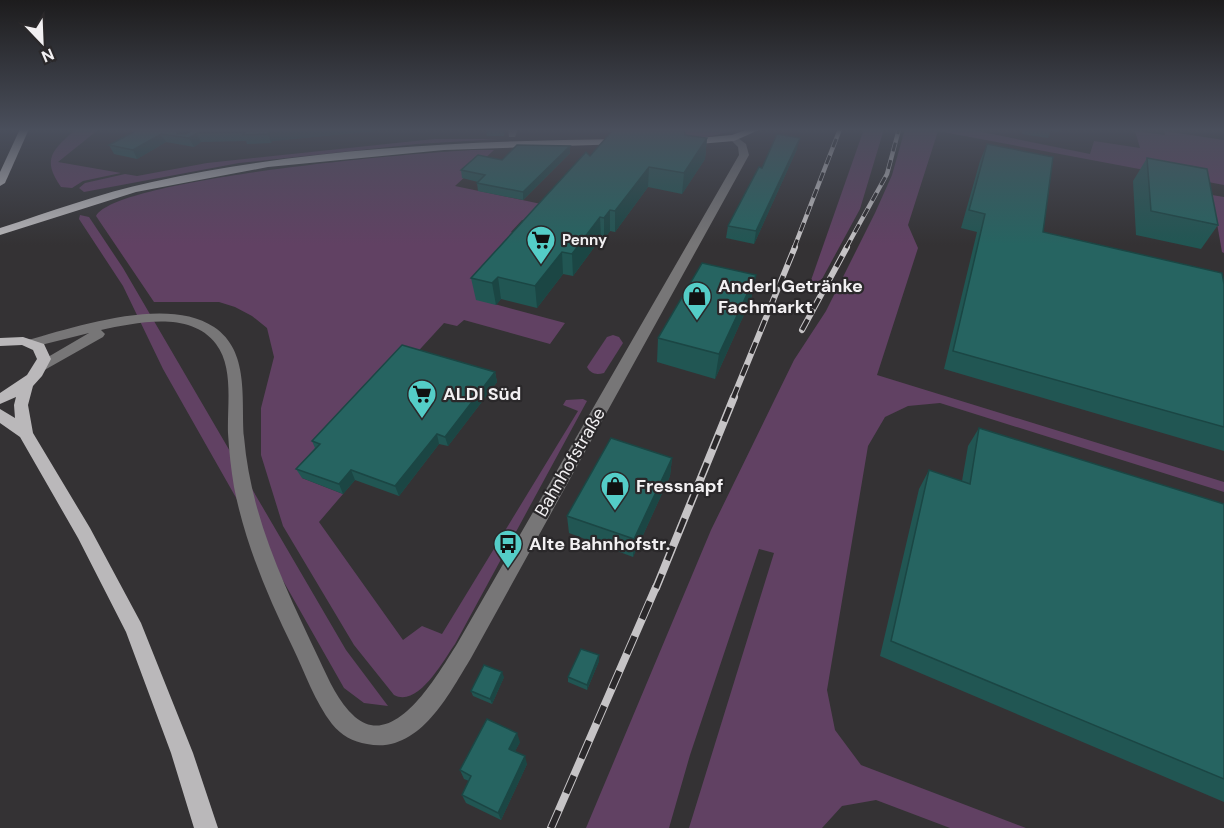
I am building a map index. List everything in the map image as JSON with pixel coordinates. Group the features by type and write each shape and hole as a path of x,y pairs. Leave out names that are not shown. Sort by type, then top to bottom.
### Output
{"main road":[{"path":"0,183 7,168"},
{"path":"0,232 123,193 201,175 250,168"},
{"path":"0,330 6,341 33,343 43,353 41,367 26,384 0,399"},
{"path":"26,384 21,405 25,433 84,533 134,629 182,753 206,828"},
{"path":"0,415 25,433"}],"street":[{"name":"Bahnhofstraße","path":"119,322 144,318 195,323 209,330 221,341 231,356 235,380 236,434 245,502 277,596 330,704 347,724 364,734 394,732 410,723 436,695 467,645 737,168"},
{"path":"33,343 119,322"},
{"path":"41,367 119,322"}],"shaded area":[{"path":"90,168 121,173 83,181 72,188 61,187 52,169"},
{"path":"182,168 214,168 84,192 79,188 85,183 125,174 137,176"},
{"path":"293,168 475,168 455,186 546,205 531,222 522,220 511,232 530,237 476,299 565,323 550,344 464,320 457,326 444,323 302,478 343,494 319,522 403,640 422,626 442,634 578,411 563,405 566,400 583,399 587,401 455,644 429,681 412,695 403,697 394,695 354,645 283,526 261,455 261,408 274,357 267,328 252,316 219,302 154,302 96,216 116,202 156,190"},
{"path":"850,168 872,168 860,209 822,279 809,286"},
{"path":"894,168 926,168 908,225 918,248 877,375 1224,482 1224,492 940,403 908,406 885,417 868,446 827,690 835,730 861,765 1026,828 950,828 876,800 842,806 822,828 689,828 774,553 759,549 690,755 669,828 586,828 711,530 794,360 826,311"},
{"path":"1132,168 1224,168 1224,185"},
{"path":"1212,195 1224,197 1224,253 1222,252"},
{"path":"80,215 89,217 123,268 346,650 388,706 364,703 344,688 163,369 123,286 79,219"},
{"path":"613,335 619,337 623,343 604,373 592,373 587,367 607,337"}],"building":[{"path":"464,168 548,168 523,192 477,183 485,175 461,170"},
{"path":"572,168 649,168 615,211 610,210 604,218 600,217 572,254 562,252 535,286 498,277 492,283 471,278"},
{"path":"653,168 688,168 684,173"},
{"path":"759,168 786,168 756,231 728,226"},
{"path":"981,168 1052,168 1043,232 1222,273 1224,284 1224,427 953,351 985,214 969,210"},
{"path":"1148,168 1207,169 1218,225 1151,211"},
{"path":"702,263 756,275 719,354 658,338"},
{"path":"402,345 495,372 445,437 437,434 395,486 351,470 339,484 296,469 320,444 312,441"},
{"path":"979,428 1224,504 1224,779 891,641 929,470 970,484"},
{"path":"611,438 672,458 634,539 567,516"},
{"path":"581,649 599,655 587,685 568,677"},
{"path":"484,665 502,672 490,699 471,691"},
{"path":"487,719 517,733 509,749 525,756 498,813 462,795 471,776 460,770"}],"railway":[{"path":"794,248 825,168"},
{"path":"846,248 889,168"},
{"path":"733,398 795,247"},
{"path":"802,330 847,247"},
{"path":"656,588 734,397"},
{"path":"551,828 656,587"}],"place":[{"name":"Penny","path":"541,266"},
{"name":"Anderl Getränke Fachmarkt","path":"697,322"},
{"name":"ALDI Süd","path":"422,420"},
{"name":"Fressnapf","path":"615,512"},
{"name":"Alte Bahnhofstr.","path":"508,570"}]}
